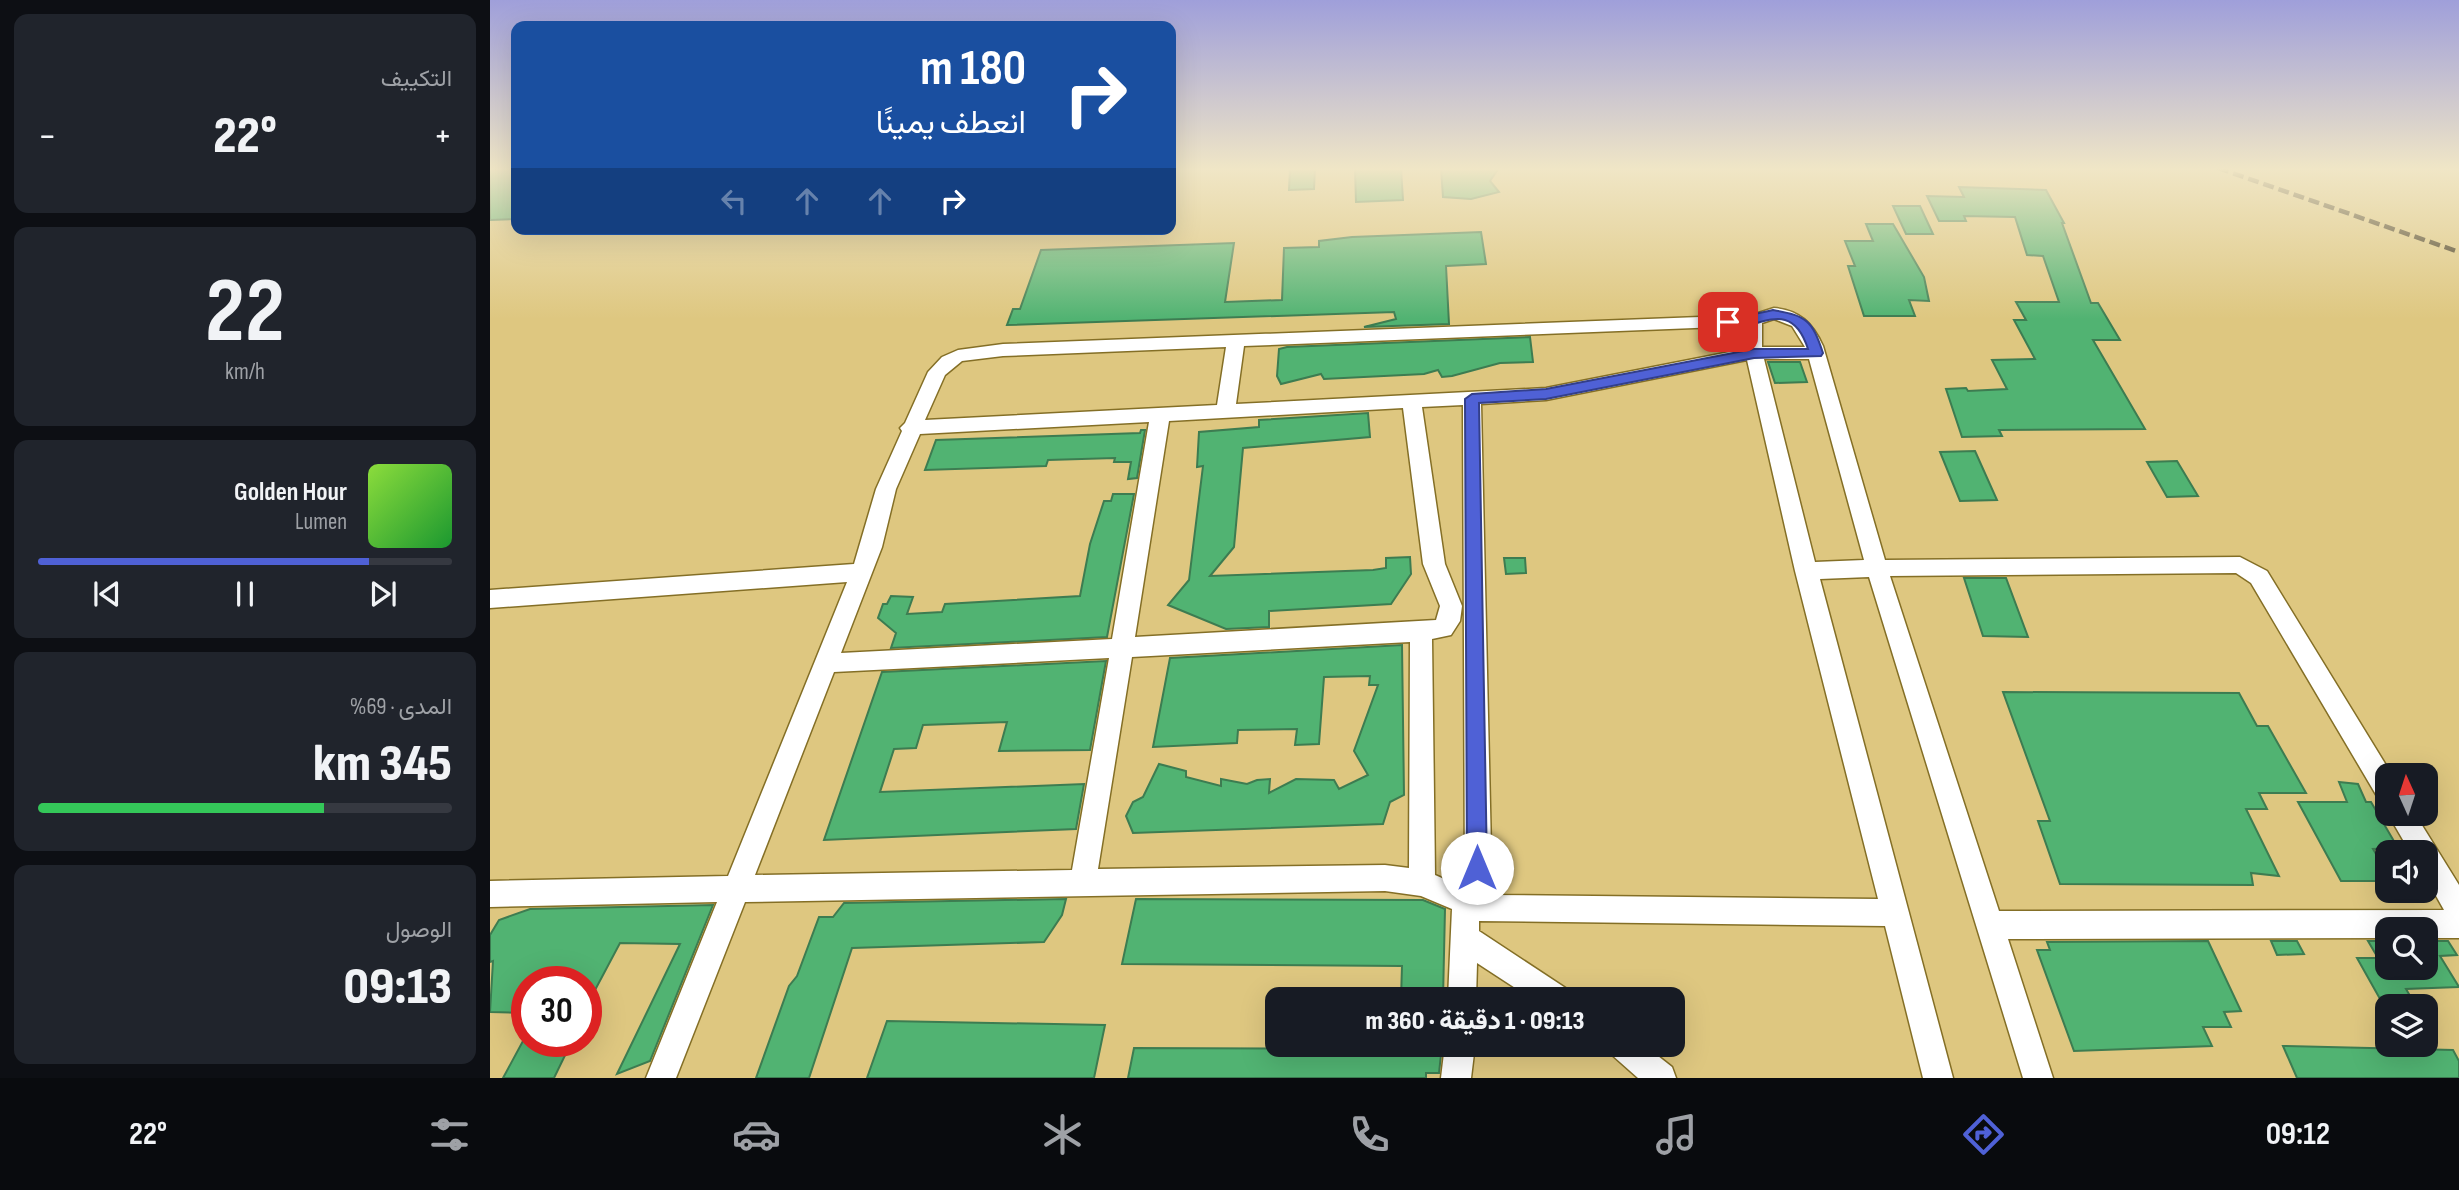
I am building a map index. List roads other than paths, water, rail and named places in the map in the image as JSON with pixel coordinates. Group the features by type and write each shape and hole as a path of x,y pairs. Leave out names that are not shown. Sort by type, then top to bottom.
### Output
{"street":[{"path":"661,1078 862,572 886,489 910,428 937,372 958,356 1003,350 1754,320 1773,315 1796,318 1810,334 1877,568 2038,1078"},
{"path":"1754,320 1754,353 1806,571 1938,1078"},
{"path":"1225,412 1237,340"},
{"path":"910,428 1546,394 1754,353 1816,353"},
{"path":"1463,987 1465,938 1472,905 1472,399"},
{"path":"826,663 1421,632 1443,628 1449,621 1451,606 1432,555 1412,402"},
{"path":"1083,882 1160,415"},
{"path":"1806,571 2240,565 2259,577 2375,770"},
{"path":"490,599 862,572"},
{"path":"1421,632 1422,883"},
{"path":"2438,875 2459,910"},
{"path":"490,894 1385,878 1422,883 1472,905 1895,913"},
{"path":"1990,925 2459,924"},
{"path":"1465,938 1540,987"},
{"path":"1456,1078 1459,1057"},
{"path":"1636,1057 1661,1078"}],"railway":[{"path":"2362,218 2459,252"}]}
